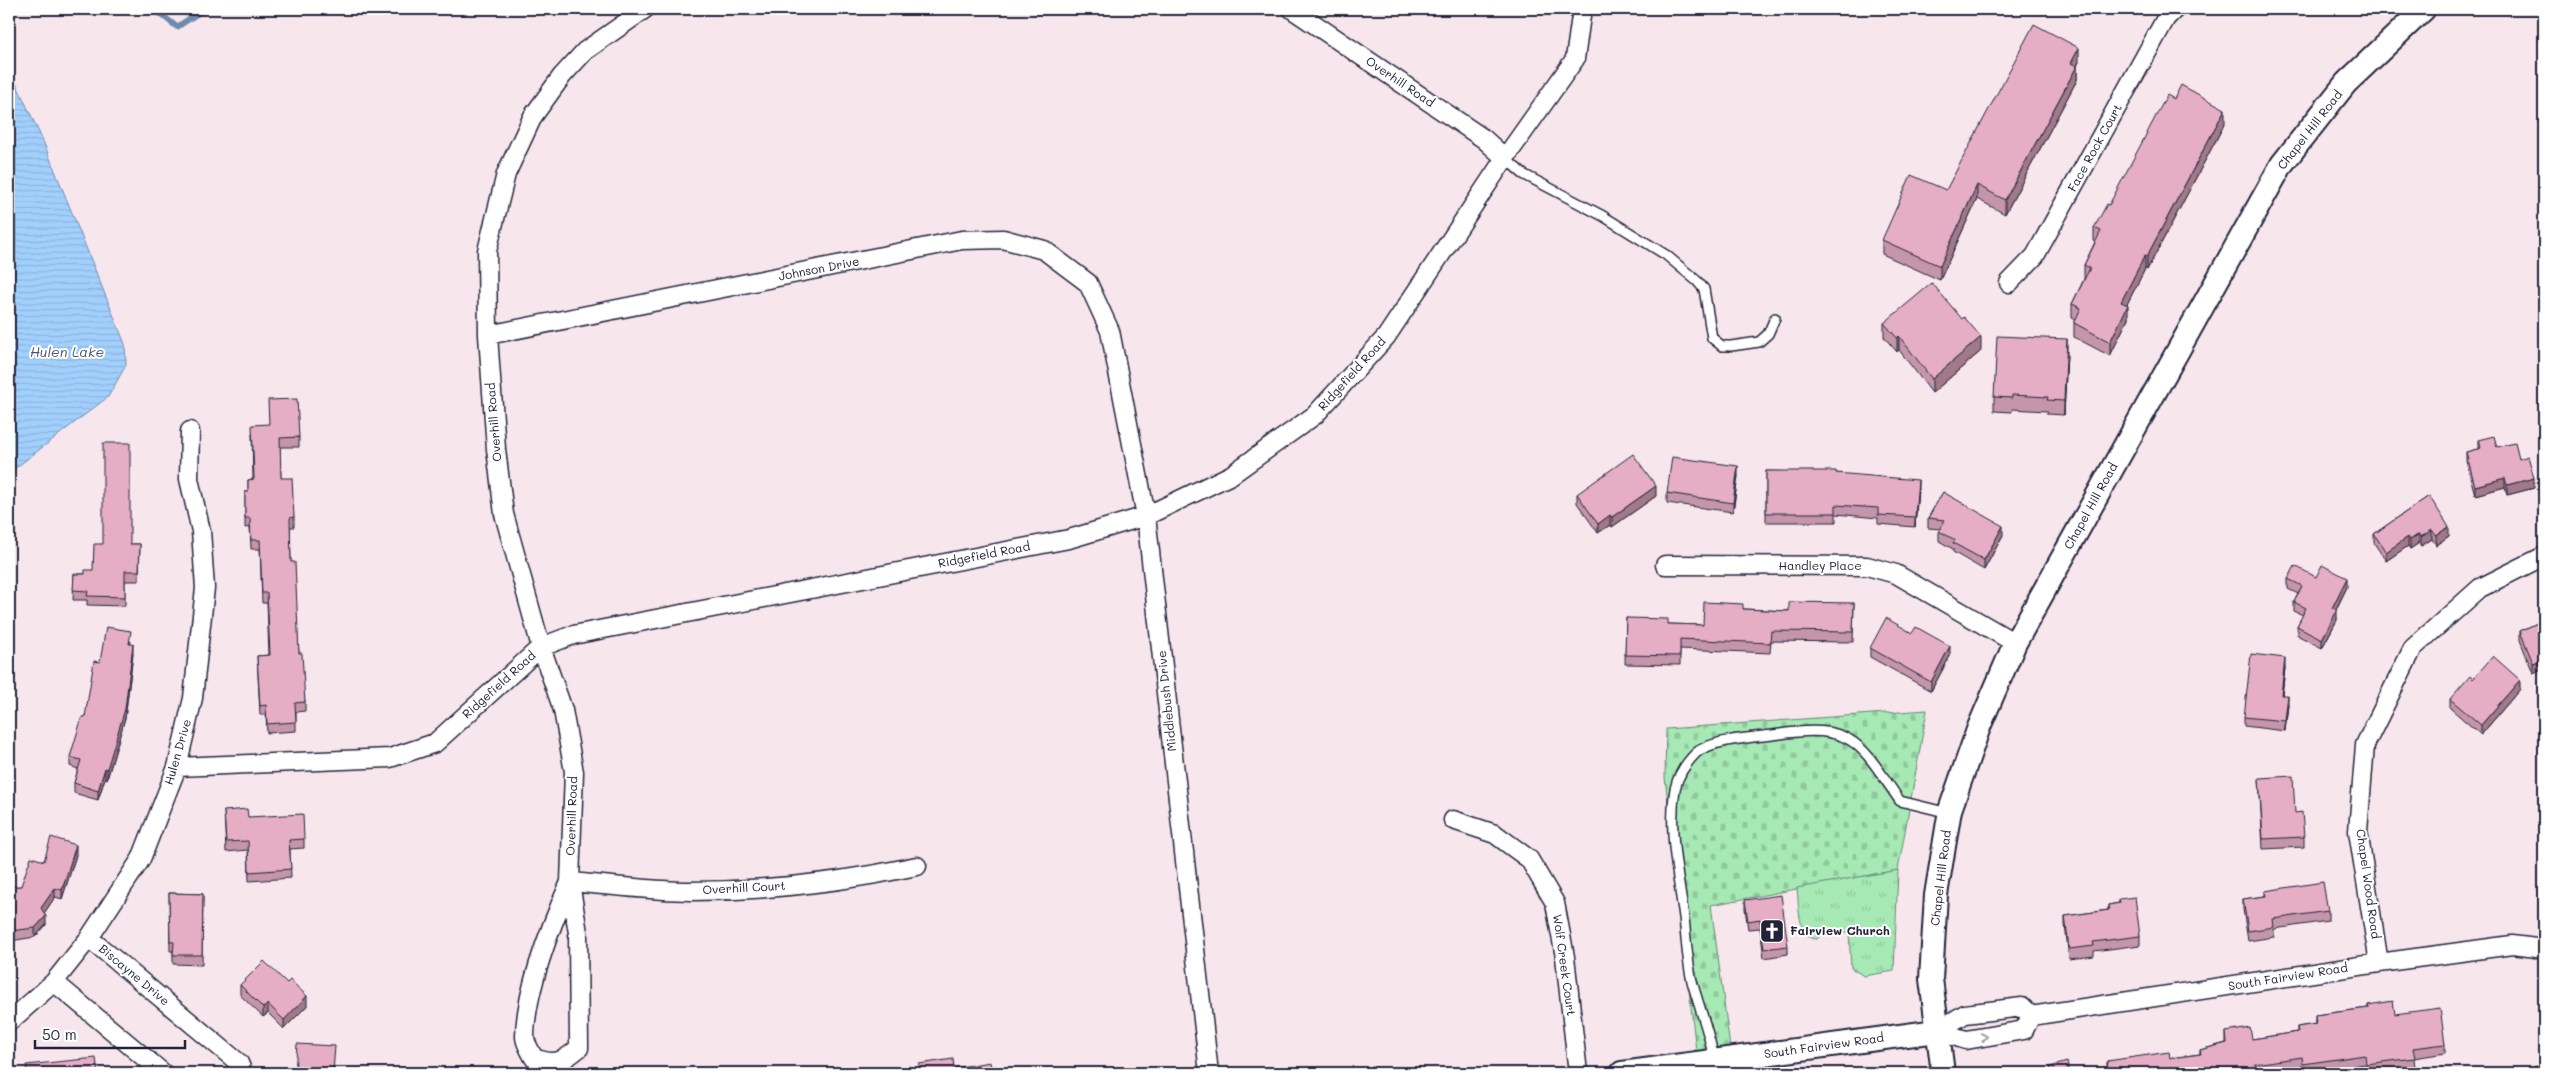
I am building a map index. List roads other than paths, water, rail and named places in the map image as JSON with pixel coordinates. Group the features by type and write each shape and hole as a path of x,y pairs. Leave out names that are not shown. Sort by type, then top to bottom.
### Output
{"street":[{"name":"Overhill Road","path":"570,882 551,925 531,997 525,1039 534,1058 549,1063 565,1060 579,1048 578,933 570,882 574,772 563,710 540,647 504,514 496,449 488,335 487,251 506,174 533,116 562,76 585,51 645,9"},
{"name":"Overhill Road","path":"1292,9 1484,139 1505,158"},
{"name":"Ridgefield Road","path":"176,767 390,758 435,743 540,647 573,635 1069,539 1146,516 1231,475 1315,415 1386,337 1505,158 1575,59 1582,9"},
{"name":"Face Rock Court","path":"2009,283 2036,256 2166,18 2175,9"},
{"name":"Chapel Hill Road","path":"1943,1073 1931,979 1936,895 1950,813 1979,727 2015,643 2282,164 2346,83 2424,9"},
{"name":"Johnson Drive","path":"488,335 962,240 1003,239 1044,250 1088,283 1110,330"},
{"name":"Middlebush Drive","path":"1110,330 1146,516 1209,1073"},
{"name":"Hulen Drive","path":"9,1022 54,982 89,938 141,859 176,767 193,698 205,588 201,532 189,479 190,431"},
{"name":"Chapel Wood Road","path":"2379,963 2358,831 2365,745 2413,648 2480,588 2544,556"},
{"name":"Handley Place","path":"1664,565 1867,566 1896,574 2015,643"},
{"name":"Wolf Creek Court","path":"1453,820 1495,834 1529,859 1555,903 1565,957 1578,1073"},
{"name":"Overhill Court","path":"570,882 690,891 762,889 874,876 917,866"},
{"name":"Biscayne Drive","path":"89,938 239,1063 243,1073"},
{"name":"South Fairview Road","path":"2031,1016 2379,963 2512,945 2544,949"},
{"path":"54,982 163,1073"},
{"path":"2022,1007 2031,1016 2024,1030 1966,1040 1937,1031 1965,1014 2022,1007"},
{"name":"South Fairview Road","path":"1622,1073 1937,1031"}],"lane":[{"path":"1505,158 1523,174 1604,216 1658,250 1697,280 1704,289 1712,338 1722,346 1746,346 1759,342 1768,334 1775,318"},
{"path":"1714,1061 1704,1014 1692,979 1672,823 1675,787 1681,770 1697,752 1712,745 1755,737 1809,731 1834,732 1862,747 1900,801 1950,813"}],"water":[{"name":"Hulen Lake","path":"9,68 43,141 125,344 126,365 108,397 9,473"}],"waterway":[{"path":"154,9 177,27 204,9"}],"place":[{"name":"Fairview Church","path":"1772,931"}]}
